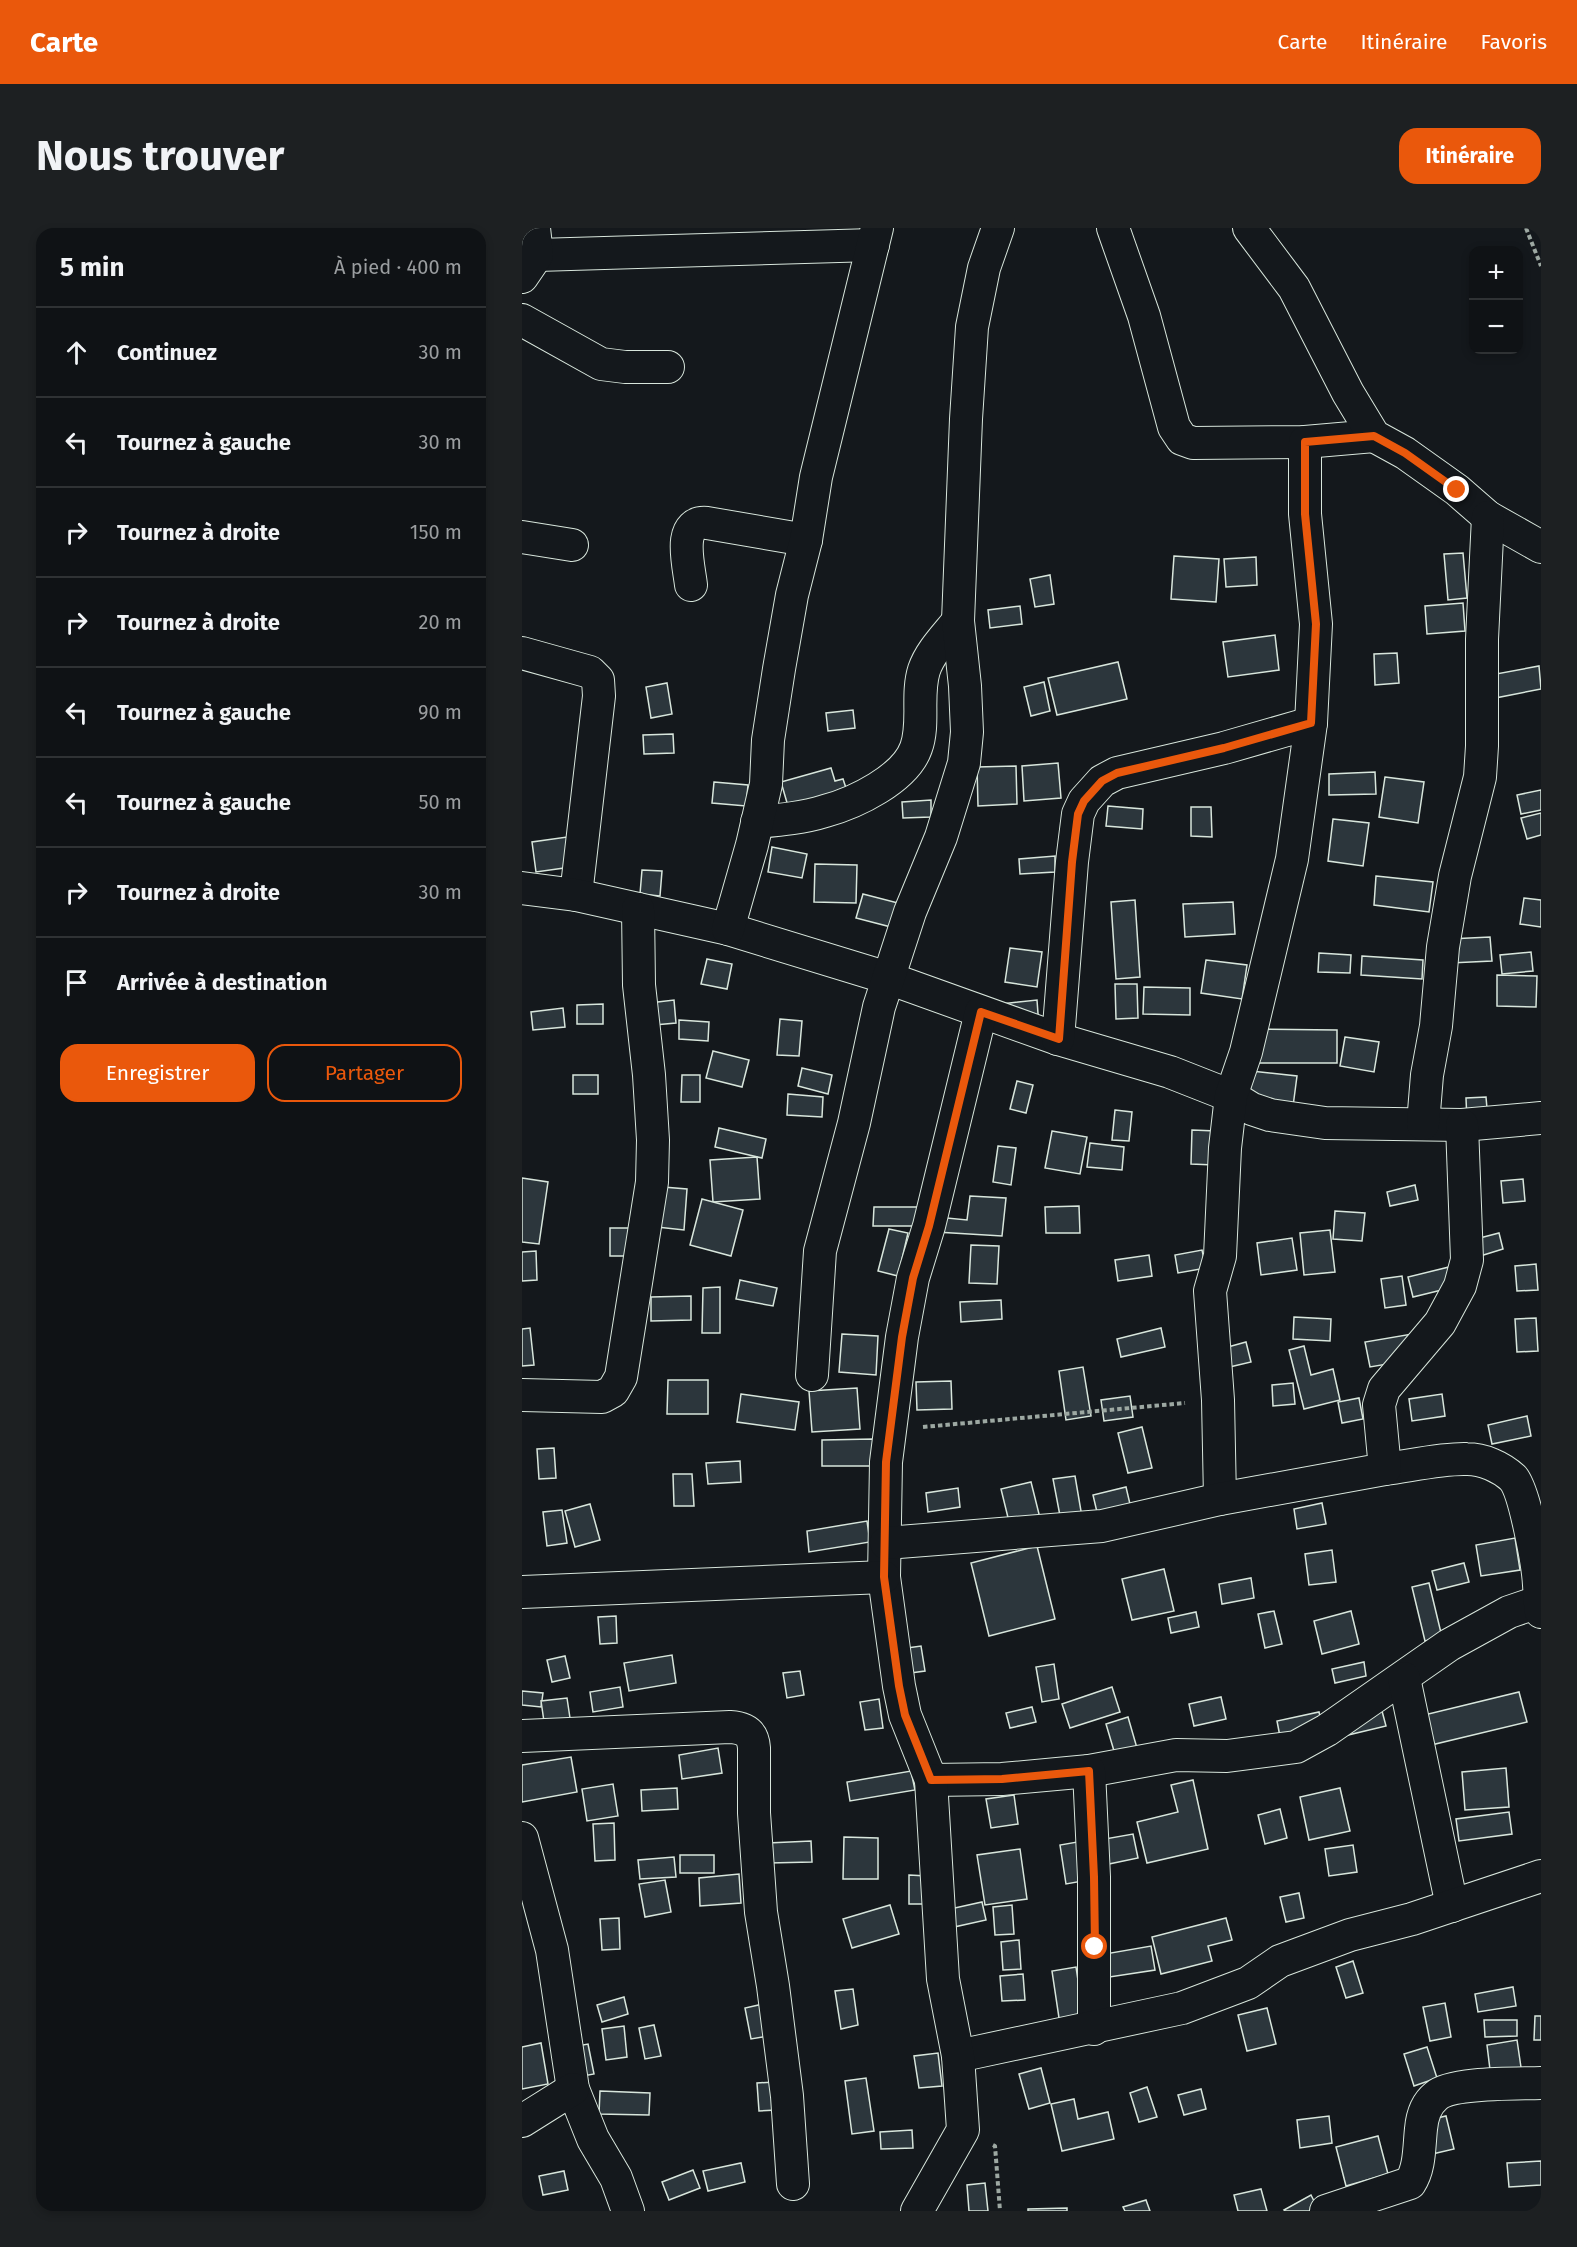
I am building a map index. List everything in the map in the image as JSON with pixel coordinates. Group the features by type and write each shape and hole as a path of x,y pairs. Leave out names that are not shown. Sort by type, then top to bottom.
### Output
{"street":[{"path":"812,1375 820,1251 854,1123 879,1007 910,912 941,837 964,763 967,721 958,621 966,419 972,327 984,268 998,228"},
{"path":"1113,228 1144,316 1162,386 1174,427 1179,436 1193,443 1305,442 1374,436"},
{"path":"1249,228 1294,288 1348,393 1374,436 1405,453 1457,490 1488,517 1541,547"},
{"path":"531,253 875,237 816,477 806,540 792,595 768,740 766,784 728,929"},
{"path":"522,320 601,364 625,367 668,367"},
{"path":"1220,1499 1218,1400 1210,1291 1220,1256 1225,1148 1231,1096 1246,1052 1292,859 1311,723 1316,624 1305,514 1305,442"},
{"path":"1423,1124 1427,1075 1436,1026 1443,947 1455,876 1480,777 1482,639 1488,517"},
{"path":"691,585 687,537 691,527 695,525 707,524 806,540"},
{"path":"522,537 572,545"},
{"path":"757,822 784,819 837,807 878,788 902,769 917,746 924,669 958,621"},
{"path":"522,653 590,672 598,680 599,696 576,895"},
{"path":"1059,1039 1073,853 1078,814 1090,793 1102,781 1117,773 1224,748 1311,723"},
{"path":"522,888 576,895 728,929 888,978 1059,1039 1170,1072 1231,1096 1252,1109 1292,1120 1325,1123 1462,1125 1541,1118"},
{"path":"522,1395 602,1397 614,1391 621,1377 652,1182 650,1075 639,985 638,909"},
{"path":"917,2211 963,2130 958,2056 943,1979 931,1780 905,1715 884,1577 886,1462 902,1337 913,1278 929,1226 981,1012"},
{"path":"1385,1469 1379,1405 1384,1389 1440,1323 1460,1286 1467,1260 1462,1125"},
{"path":"886,1543 1102,1526 1220,1499 1385,1469 1466,1459 1482,1461 1497,1467 1514,1479 1521,1495 1530,1532 1540,1605 1509,1612 1449,1645 1327,1730 1296,1747 1227,1756 1176,1755 1089,1771 1002,1779 931,1780"},
{"path":"522,1592 884,1577"},
{"path":"1404,1678 1452,1906"},
{"path":"522,1736 730,1727 747,1731 752,1738 754,1813 761,1912 787,2096 794,2184"},
{"path":"1089,1771 1094,1877 1094,2029"},
{"path":"522,1838 526,1870 552,1950 573,2089 593,2139 616,2178 628,2211"},
{"path":"958,2056 1094,2029 1182,2008 1248,1983 1280,1961 1350,1935 1452,1906 1541,1876"},
{"path":"1326,2211 1410,2183 1417,2170 1424,2113 1436,2095 1445,2090 1473,2086 1541,2083"},
{"path":"522,2121 573,2089"}],"path":[{"path":"1526,228 1541,267"},
{"path":"889,1431 1218,1400"},
{"path":"963,2130 995,2146 1000,2211"}],"building":[{"path":"1463,553 1467,598 1448,600 1444,554"},
{"path":"1174,556 1219,559 1216,602 1171,599"},
{"path":"1256,557 1257,585 1226,587 1224,559"},
{"path":"1050,575 1054,604 1035,607 1030,579"},
{"path":"1463,603 1465,631 1427,634 1425,606"},
{"path":"1020,606 1022,624 990,628 988,610"},
{"path":"1275,635 1279,670 1228,677 1223,642"},
{"path":"1397,653 1399,683 1375,685 1374,654"},
{"path":"1118,662 1127,699 1057,715 1048,678"},
{"path":"1539,666 1541,689 1490,699 1485,676"},
{"path":"1044,682 1050,711 1031,716 1024,687"},
{"path":"667,683 672,714 651,718 646,687"},
{"path":"853,710 855,728 828,731 826,713"},
{"path":"673,734 674,753 644,754 643,735"},
{"path":"1058,763 1061,798 1024,801 1022,766"},
{"path":"1016,766 1017,804 978,806 977,767"},
{"path":"831,768 835,781 843,779 846,788 838,790 840,799 790,813 781,782"},
{"path":"1375,772 1376,794 1329,795 1329,774"},
{"path":"1385,777 1424,782 1418,823 1379,817"},
{"path":"714,782 748,785 746,806 712,803"},
{"path":"1541,790 1541,810 1521,814 1517,795"},
{"path":"931,800 931,817 903,818 902,802"},
{"path":"1108,806 1143,809 1142,829 1106,826"},
{"path":"1191,807 1211,807 1212,837 1191,836"},
{"path":"1541,813 1541,835 1527,839 1521,818"},
{"path":"1333,819 1369,823 1363,866 1328,861"},
{"path":"567,837 571,867 536,872 532,842"},
{"path":"772,847 807,854 802,878 768,872"},
{"path":"1055,856 1055,872 1020,874 1019,859"},
{"path":"815,864 857,865 856,903 814,902"},
{"path":"642,870 662,871 660,896 640,894"},
{"path":"1376,876 1433,882 1429,912 1374,905"},
{"path":"863,894 898,903 891,927 856,918"},
{"path":"1524,898 1541,900 1541,927 1520,924"},
{"path":"1135,900 1140,977 1116,979 1111,902"},
{"path":"1233,902 1235,934 1185,937 1183,904"},
{"path":"1490,937 1492,961 1450,963 1449,939"},
{"path":"1010,948 1042,952 1037,987 1005,982"},
{"path":"1531,952 1533,971 1502,974 1500,955"},
{"path":"1319,953 1351,955 1350,973 1318,972"},
{"path":"1362,956 1423,960 1422,979 1361,975"},
{"path":"707,959 732,964 727,989 701,984"},
{"path":"1206,960 1247,965 1242,999 1201,993"},
{"path":"1497,975 1537,976 1536,1007 1497,1006"},
{"path":"1115,984 1137,984 1138,1018 1116,1019"},
{"path":"1144,987 1190,988 1190,1015 1143,1014"},
{"path":"674,1000 676,1023 643,1026 641,1004"},
{"path":"1037,1000 1039,1027 1001,1004"},
{"path":"603,1004 603,1024 577,1024 577,1005"},
{"path":"563,1008 565,1027 533,1030 531,1012"},
{"path":"780,1019 802,1021 799,1056 777,1055"},
{"path":"679,1020 709,1022 708,1041 679,1039"},
{"path":"1257,1029 1337,1030 1337,1063 1257,1063"},
{"path":"1345,1037 1379,1042 1374,1072 1340,1066"},
{"path":"713,1051 749,1060 742,1087 706,1078"},
{"path":"802,1068 832,1075 828,1094 798,1086"},
{"path":"1251,1071 1297,1076 1292,1114 1246,1108"},
{"path":"573,1075 598,1075 598,1094 573,1094"},
{"path":"682,1075 700,1075 700,1102 681,1102"},
{"path":"1017,1081 1033,1085 1026,1113 1010,1109"},
{"path":"788,1094 823,1097 822,1117 787,1115"},
{"path":"1486,1097 1488,1120 1467,1122 1466,1098"},
{"path":"1115,1110 1132,1112 1129,1141 1112,1140"},
{"path":"719,1128 766,1139 762,1158 715,1147"},
{"path":"1192,1130 1216,1131 1214,1165 1191,1164"},
{"path":"1052,1131 1087,1137 1080,1174 1045,1168"},
{"path":"1090,1143 1124,1147 1122,1170 1087,1167"},
{"path":"998,1146 1016,1148 1011,1185 993,1182"},
{"path":"757,1157 760,1199 713,1202 710,1160"},
{"path":"522,1178 548,1182 539,1244 522,1242"},
{"path":"1523,1179 1525,1201 1503,1203 1501,1181"},
{"path":"1415,1185 1418,1200 1390,1206 1387,1192"},
{"path":"651,1186 687,1189 684,1230 648,1226"},
{"path":"970,1196 1006,1198 1002,1236 936,1232 937,1217 967,1220"},
{"path":"702,1199 743,1210 731,1256 690,1245"},
{"path":"1079,1206 1080,1233 1046,1233 1045,1207"},
{"path":"874,1207 918,1207 918,1226 873,1226"},
{"path":"1335,1211 1365,1213 1362,1241 1333,1239"},
{"path":"610,1228 630,1228 629,1256 610,1256"},
{"path":"889,1229 908,1233 898,1276 878,1271"},
{"path":"1330,1230 1335,1272 1304,1275 1300,1233"},
{"path":"1499,1233 1503,1249 1477,1257 1472,1240"},
{"path":"1292,1238 1297,1270 1261,1275 1257,1243"},
{"path":"971,1245 999,1246 997,1284 969,1283"},
{"path":"1202,1250 1206,1268 1178,1273 1175,1255"},
{"path":"536,1251 537,1280 522,1281 522,1252"},
{"path":"1149,1255 1152,1276 1118,1281 1115,1260"},
{"path":"1536,1264 1538,1290 1517,1291 1515,1266"},
{"path":"1449,1267 1454,1287 1413,1297 1408,1277"},
{"path":"1402,1276 1406,1305 1385,1308 1381,1279"},
{"path":"740,1280 777,1288 773,1306 736,1299"},
{"path":"720,1287 720,1333 702,1333 703,1288"},
{"path":"691,1296 691,1320 651,1321 651,1297"},
{"path":"1001,1300 1002,1319 961,1322 960,1302"},
{"path":"1294,1317 1331,1319 1330,1341 1293,1339"},
{"path":"1536,1318 1538,1351 1517,1352 1515,1319"},
{"path":"530,1328 534,1365 522,1366 522,1329"},
{"path":"1161,1328 1165,1347 1121,1357 1117,1339"},
{"path":"842,1334 878,1336 876,1375 839,1372"},
{"path":"1412,1334 1417,1359 1370,1367 1365,1342"},
{"path":"1246,1342 1251,1362 1221,1369 1217,1350"},
{"path":"1304,1346 1311,1375 1333,1369 1340,1400 1304,1409 1289,1350"},
{"path":"1083,1367 1091,1416 1066,1420 1059,1371"},
{"path":"668,1380 708,1380 708,1414 667,1414"},
{"path":"951,1381 952,1409 917,1410 916,1382"},
{"path":"1293,1383 1295,1404 1273,1406 1272,1385"},
{"path":"857,1388 860,1429 812,1432 809,1391"},
{"path":"741,1394 799,1402 795,1430 737,1422"},
{"path":"1442,1394 1445,1416 1412,1421 1409,1399"},
{"path":"1130,1396 1133,1417 1104,1421 1101,1400"},
{"path":"1359,1398 1363,1419 1342,1423 1338,1402"},
{"path":"1527,1416 1531,1436 1492,1444 1488,1425"},
{"path":"1142,1427 1152,1468 1128,1473 1118,1433"},
{"path":"873,1439 872,1466 822,1466 822,1440"},
{"path":"554,1448 556,1478 539,1479 537,1449"},
{"path":"740,1461 741,1482 708,1484 706,1463"},
{"path":"673,1474 692,1474 694,1506 674,1506"},
{"path":"1075,1476 1082,1517 1061,1521 1053,1479"},
{"path":"1031,1482 1044,1534 1014,1542 1001,1489"},
{"path":"1126,1487 1133,1517 1100,1525 1093,1495"},
{"path":"958,1488 960,1507 928,1512 926,1493"},
{"path":"1322,1503 1326,1524 1297,1529 1294,1509"},
{"path":"590,1504 600,1540 575,1547 565,1511"},
{"path":"562,1510 567,1543 547,1546 543,1512"},
{"path":"867,1521 870,1542 809,1552 807,1531"},
{"path":"1515,1538 1520,1570 1481,1576 1476,1545"},
{"path":"1037,1546 1055,1619 989,1636 971,1563"},
{"path":"1332,1550 1336,1582 1309,1585 1305,1554"},
{"path":"1464,1563 1469,1582 1437,1590 1432,1571"},
{"path":"1164,1569 1174,1611 1132,1620 1122,1579"},
{"path":"1251,1578 1254,1598 1222,1604 1219,1584"},
{"path":"1429,1583 1442,1637 1425,1641 1412,1587"},
{"path":"1274,1611 1282,1644 1265,1648 1258,1614"},
{"path":"1351,1611 1359,1644 1322,1654 1314,1621"},
{"path":"1196,1612 1199,1627 1171,1633 1168,1618"},
{"path":"616,1616 617,1643 600,1644 598,1617"},
{"path":"921,1646 925,1671 903,1674 900,1649"},
{"path":"672,1655 676,1683 629,1691 624,1663"},
{"path":"565,1656 570,1678 552,1682 547,1660"},
{"path":"1364,1662 1366,1676 1335,1683 1332,1669"},
{"path":"1054,1664 1059,1699 1042,1702 1036,1667"},
{"path":"800,1671 804,1695 787,1698 783,1673"},
{"path":"620,1687 623,1707 593,1712 590,1692"},
{"path":"1112,1687 1120,1712 1070,1728 1062,1704"},
{"path":"522,1691 543,1693 541,1707 522,1705"},
{"path":"1519,1692 1527,1722 1427,1746 1420,1716"},
{"path":"1378,1696 1386,1726 1348,1735 1341,1706"},
{"path":"1221,1697 1226,1719 1194,1726 1189,1704"},
{"path":"567,1698 573,1738 547,1742 541,1701"},
{"path":"879,1699 883,1728 865,1730 860,1702"},
{"path":"1032,1707 1036,1722 1010,1728 1006,1713"},
{"path":"1319,1712 1325,1738 1282,1747 1277,1721"},
{"path":"1128,1717 1139,1755 1117,1761 1106,1724"},
{"path":"718,1748 722,1773 682,1779 679,1755"},
{"path":"571,1757 577,1792 522,1802 522,1765"},
{"path":"1506,1768 1509,1807 1465,1810 1462,1772"},
{"path":"911,1771 915,1790 850,1801 847,1782"},
{"path":"1193,1780 1208,1849 1147,1863 1137,1822 1178,1812 1171,1785"},
{"path":"613,1784 618,1816 587,1821 582,1789"},
{"path":"677,1788 678,1809 642,1811 641,1790"},
{"path":"1340,1788 1350,1831 1309,1840 1300,1797"},
{"path":"1014,1795 1018,1824 991,1828 986,1799"},
{"path":"1280,1809 1287,1838 1265,1844 1258,1815"},
{"path":"1509,1812 1512,1834 1459,1841 1456,1819"},
{"path":"614,1823 615,1860 595,1861 593,1824"},
{"path":"1133,1834 1138,1858 1104,1865 1099,1840"},
{"path":"844,1837 878,1838 878,1879 843,1879"},
{"path":"811,1841 812,1862 769,1863 768,1843"},
{"path":"1077,1842 1083,1881 1066,1884 1060,1845"},
{"path":"1353,1845 1357,1872 1329,1876 1325,1849"},
{"path":"1020,1849 1027,1899 985,1905 977,1855"},
{"path":"680,1855 714,1855 714,1873 680,1873"},
{"path":"674,1857 676,1877 640,1879 638,1860"},
{"path":"739,1874 741,1903 700,1906 699,1878"},
{"path":"909,1875 927,1876 927,1904 909,1904"},
{"path":"665,1880 671,1912 645,1917 639,1884"},
{"path":"1299,1893 1304,1918 1286,1922 1280,1897"},
{"path":"982,1902 986,1920 954,1927 950,1909"},
{"path":"890,1905 899,1934 852,1948 843,1919"},
{"path":"1012,1905 1014,1934 995,1935 993,1907"},
{"path":"619,1918 620,1949 602,1950 600,1919"},
{"path":"1226,1918 1232,1940 1208,1946 1212,1961 1161,1974 1152,1937"},
{"path":"1019,1940 1021,1969 1003,1970 1001,1942"},
{"path":"1151,1946 1155,1970 1103,1978 1099,1955"},
{"path":"1353,1961 1363,1993 1346,1998 1336,1967"},
{"path":"1076,1967 1086,2034 1062,2038 1052,1971"},
{"path":"1023,1974 1025,2000 1002,2001 1000,1976"},
{"path":"1513,1987 1516,2006 1478,2012 1475,1994"},
{"path":"853,1989 858,2025 841,2029 835,1991"},
{"path":"624,1997 628,2014 602,2022 597,2005"},
{"path":"1445,2003 1451,2037 1430,2041 1423,2007"},
{"path":"763,2004 769,2036 751,2039 745,2008"},
{"path":"1267,2008 1276,2044 1247,2051 1238,2015"},
{"path":"1535,2016 1541,2016 1541,2040 1534,2040"},
{"path":"1484,2020 1517,2020 1517,2036 1485,2037"},
{"path":"654,2025 661,2056 645,2059 639,2028"},
{"path":"624,2026 627,2057 606,2060 602,2029"},
{"path":"1517,2040 1523,2081 1492,2086 1487,2045"},
{"path":"541,2043 548,2084 522,2089 522,2047"},
{"path":"588,2044 594,2074 578,2077 572,2047"},
{"path":"1427,2047 1437,2078 1414,2086 1404,2054"},
{"path":"938,2053 942,2086 919,2088 914,2056"},
{"path":"1041,2068 1050,2103 1029,2109 1019,2074"},
{"path":"866,2078 874,2131 852,2134 845,2081"},
{"path":"775,2082 777,2110 759,2111 757,2083"},
{"path":"1147,2087 1157,2117 1139,2122 1130,2093"},
{"path":"1201,2089 1206,2109 1184,2115 1178,2095"},
{"path":"600,2091 650,2093 649,2115 599,2114"},
{"path":"1074,2099 1078,2119 1108,2112 1114,2139 1062,2151 1051,2104"},
{"path":"1329,2116 1332,2143 1300,2148 1297,2120"},
{"path":"1446,2116 1454,2149 1415,2158 1407,2125"},
{"path":"912,2130 913,2148 881,2149 880,2132"},
{"path":"1378,2136 1388,2174 1346,2186 1336,2147"},
{"path":"1541,2161 1541,2185 1509,2187 1507,2163"},
{"path":"741,2163 745,2182 708,2191 703,2171"},
{"path":"693,2170 700,2188 669,2200 662,2182"},
{"path":"564,2171 568,2190 543,2195 539,2176"},
{"path":"985,2183 988,2211 969,2211 967,2185"},
{"path":"1261,2189 1267,2211 1238,2211 1234,2195"},
{"path":"1311,2195 1319,2211 1284,2210"},
{"path":"1146,2200 1150,2211 1125,2211 1123,2207"},
{"path":"1067,2208 1067,2211 1028,2211 1028,2209"}],"route":[{"path":"1095,1947 1089,1771 1002,1779 931,1780 905,1715 884,1577 886,1462 902,1337 913,1278 929,1226 981,1012 1059,1039 1072,862 1078,814 1084,801 1102,781 1117,773 1224,748 1311,723 1316,624 1305,514 1305,442 1374,436 1405,453 1457,490"}]}
